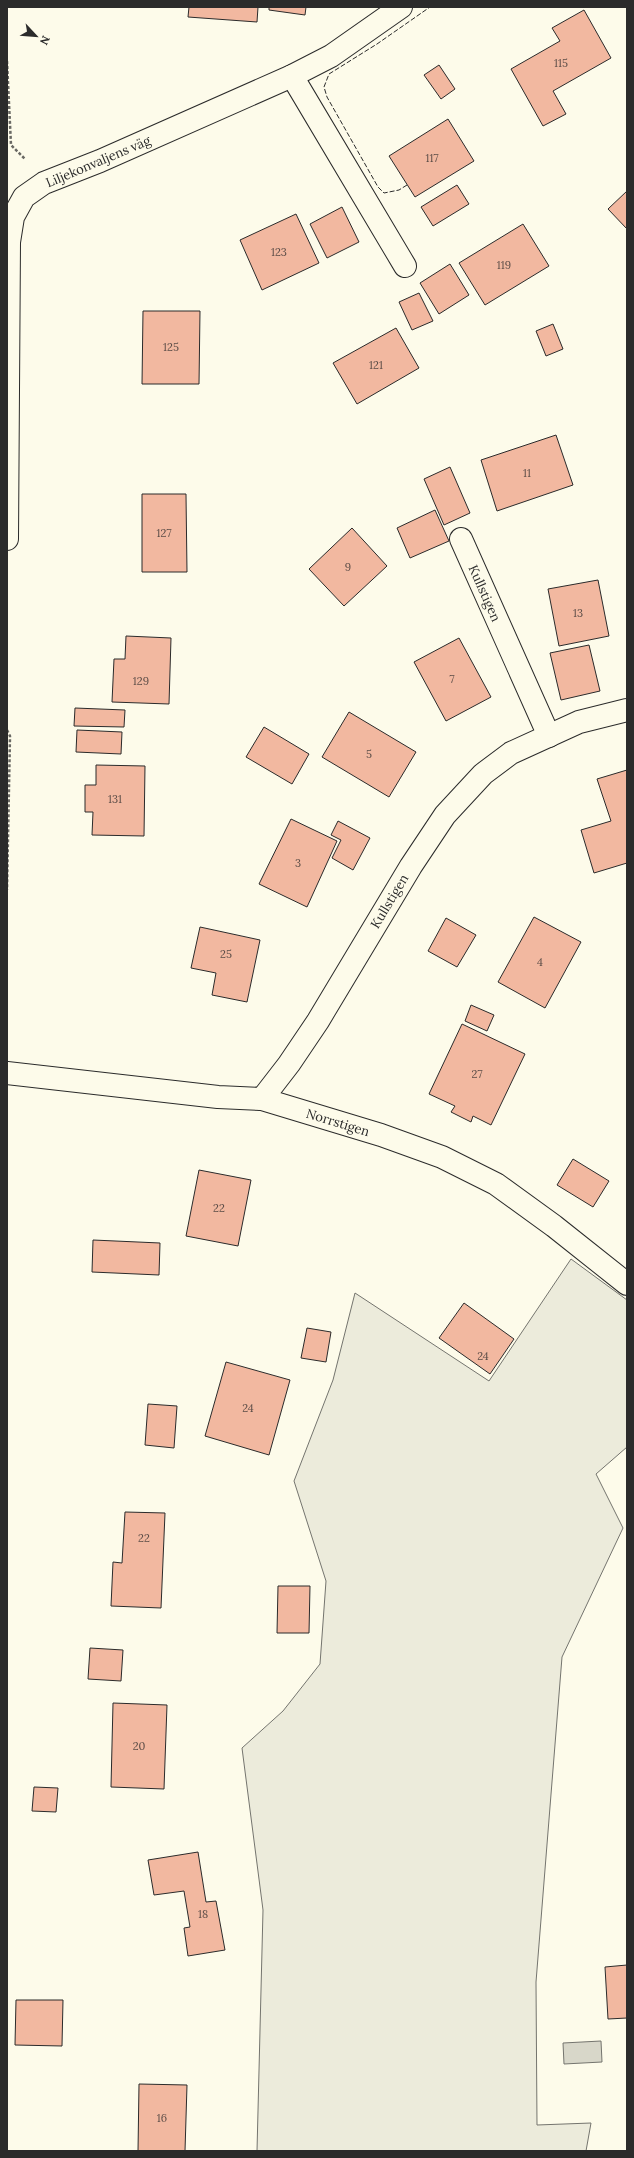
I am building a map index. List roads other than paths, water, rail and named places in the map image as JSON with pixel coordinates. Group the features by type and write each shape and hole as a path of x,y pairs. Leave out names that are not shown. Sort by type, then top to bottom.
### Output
{"street":[{"name":"Liljekonvaljens väg","path":"7,538 9,242 13,217 24,197 44,183 100,161 292,76 331,56 401,7"},
{"path":"292,76 405,266"},
{"name":"Kullstigen","path":"461,538 549,736"},
{"name":"Kullstigen","path":"262,1099 289,1064 318,1021 411,866 445,815 484,774 511,753 579,722 627,710"},
{"name":"Norrstigen","path":"7,1074 218,1097 262,1099 381,1135 442,1157 496,1184 554,1226 627,1284"}]}
